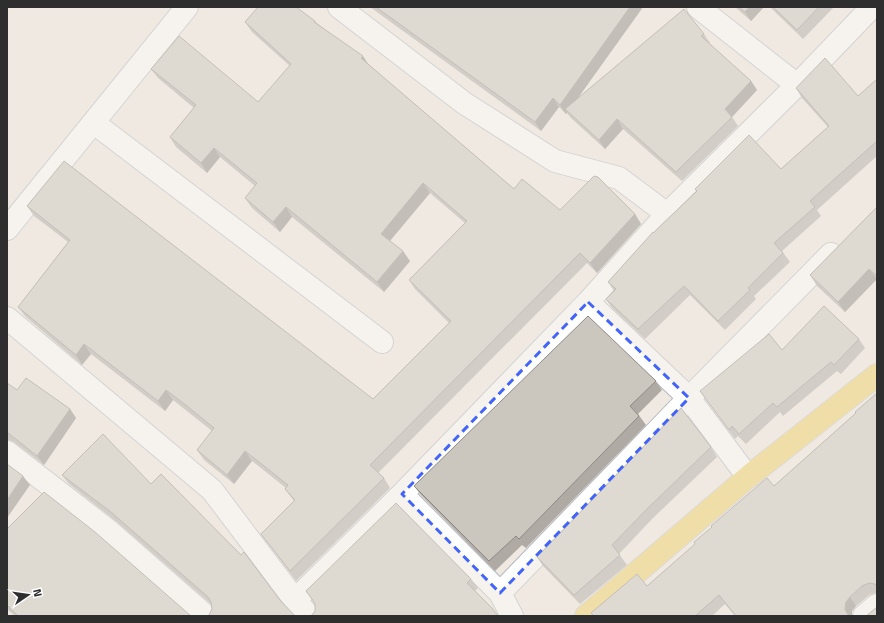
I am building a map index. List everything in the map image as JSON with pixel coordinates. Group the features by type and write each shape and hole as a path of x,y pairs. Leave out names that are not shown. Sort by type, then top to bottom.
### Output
{"main road":[{"path":"586,616 748,477 877,376"}],"street":[{"path":"7,229 187,7"},
{"path":"339,7 464,103 555,161 619,178 667,214"},
{"path":"698,7 797,85"},
{"path":"7,318 212,490 302,608 402,494 588,302 667,214 797,85 872,7"},
{"path":"94,123 382,342"},
{"path":"500,593 844,241"},
{"path":"588,302 689,398 748,477"},
{"path":"7,452 109,531 206,616"},
{"path":"402,494 500,593 512,616"},
{"path":"864,616 877,605"}],"highlighted area":[{"path":"588,302 689,398 500,593 402,494"}],"building":[{"path":"258,7 296,7 315,21 314,22 363,56 361,58 514,189 522,179 560,210 594,176 598,177 635,214 590,263 580,253 370,465 384,478 290,571 261,534 295,500 285,489 288,485 245,451 227,475 197,450 214,428 187,406 166,390 158,401 84,344 76,355 18,307 70,240 27,206 64,161 373,399 451,321 409,280 467,221 423,183 381,234 403,251 377,282 286,207 273,222 245,198 257,183 214,148 201,163 170,137 196,105 151,69 179,36 258,102 291,64 245,22"},
{"path":"376,7 630,7 560,105 553,98 535,122"},
{"path":"739,7 749,7 745,12"},
{"path":"773,7 819,7 797,30"},
{"path":"684,9 704,34 701,36 751,81 725,109 732,117 676,172 617,119 599,140 565,109"},
{"path":"825,58 858,96 877,79 877,141 810,201 815,207 774,243 783,253 748,288 750,290 718,321 684,286 638,329 606,299 616,289 608,282 653,232 697,191 695,189 749,135 781,169 829,126 796,88"},
{"path":"877,207 877,276 869,269 838,302 810,275"},
{"path":"824,306 859,339 834,365 831,362 777,407 773,403 739,434 732,426 729,430 700,391 769,334 782,350"},
{"path":"588,316 656,381 630,406 639,416 519,539 516,536 489,561 414,486"},
{"path":"26,378 70,409 37,456 7,432 7,383 17,390"},
{"path":"877,393 877,586 869,583 862,586 850,597 846,602 845,609 850,616 736,616 719,595 695,616 594,616 591,613 637,574 647,586 695,544 694,542 712,527 711,526 767,478 774,486"},
{"path":"681,408 711,447 612,545 620,555 574,595 537,557"},
{"path":"103,434 151,484 161,474 241,555 244,552 279,599 295,616 208,616 212,609 211,602 208,597 111,512 62,475"},
{"path":"7,464 23,476 7,500"},
{"path":"44,492 95,532 191,616 18,616 7,605 7,529"},
{"path":"396,503 471,579 467,583 498,616 311,616 315,611 315,604 306,591"},
{"path":"877,607 877,616 866,616"}]}
